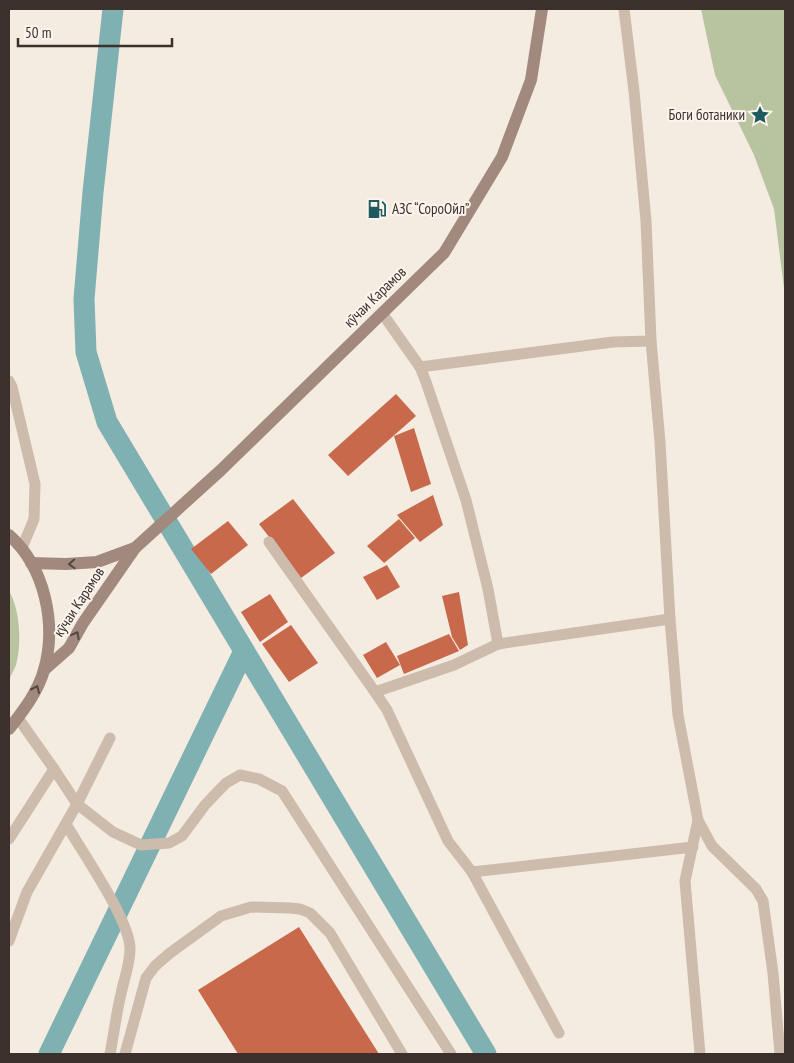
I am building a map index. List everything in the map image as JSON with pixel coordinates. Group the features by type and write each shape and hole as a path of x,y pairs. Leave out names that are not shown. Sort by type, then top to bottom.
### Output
{"main road":[{"name":"кӯчаи Карамов","path":"44,670 69,648 83,623 135,548 221,470 444,253 502,158 531,80 542,9"},
{"path":"9,534 32,563 45,597 50,634 44,670 30,702 9,729"},
{"name":"кӯчаи Карамов","path":"32,563 66,564 97,562 135,548"}],"lane":[{"path":"624,9 645,211 651,341 660,442 670,619 678,715 698,820 712,846 756,889 763,901 773,973 780,1054"},
{"path":"382,313 420,367 466,500 488,589 498,644"},
{"path":"420,367 604,344 651,341"},
{"path":"9,381 35,484 34,519 22,548"},
{"path":"269,542 388,710 448,841 472,872 559,1033"},
{"path":"375,692 454,665 498,644 670,619"},
{"path":"18,718 77,804 113,832 141,845 170,843 182,836 205,805 226,783 240,775 259,779 282,791 451,1054"},
{"path":"9,941 27,892 77,804 110,738"},
{"path":"9,838 54,768"},
{"path":"698,820 685,881 700,1054"},
{"path":"66,824 113,902 129,938 130,950 126,975 110,1054"},
{"path":"472,872 693,847"},
{"path":"126,1054 146,978 154,966 170,952 221,916 251,907 300,909 310,913 330,933 402,1054"}],"green space":[{"name":"Боги ботаники","path":"701,9 785,9 785,296 774,209 754,155 715,75"},
{"path":"9,591 18,617 19,648 16,665 9,680"}],"building":[{"path":"396,394 416,416 348,476 328,455"},
{"path":"414,428 431,484 411,492 394,436"},
{"path":"433,495 443,525 420,542 397,515"},
{"path":"293,499 335,553 301,578 259,524"},
{"path":"399,519 415,538 384,563 367,546"},
{"path":"228,521 248,545 211,574 191,549"},
{"path":"387,565 400,587 377,600 363,577"},
{"path":"459,592 468,645 460,650 452,637 442,596"},
{"path":"270,594 288,622 260,642 241,612"},
{"path":"291,625 318,663 289,682 262,644"},
{"path":"449,634 459,651 404,674 397,656"},
{"path":"386,642 400,665 377,678 363,655"},
{"path":"299,927 379,1054 238,1054 198,990"}],"waterway":[{"path":"113,9 93,192 84,299 86,352 107,422 486,1054"},
{"path":"49,1054 244,651"}],"place":[{"name":"Боги ботаники","path":"760,115"},
{"name":"АЗС “СороОйл”","path":"377,209"}]}
